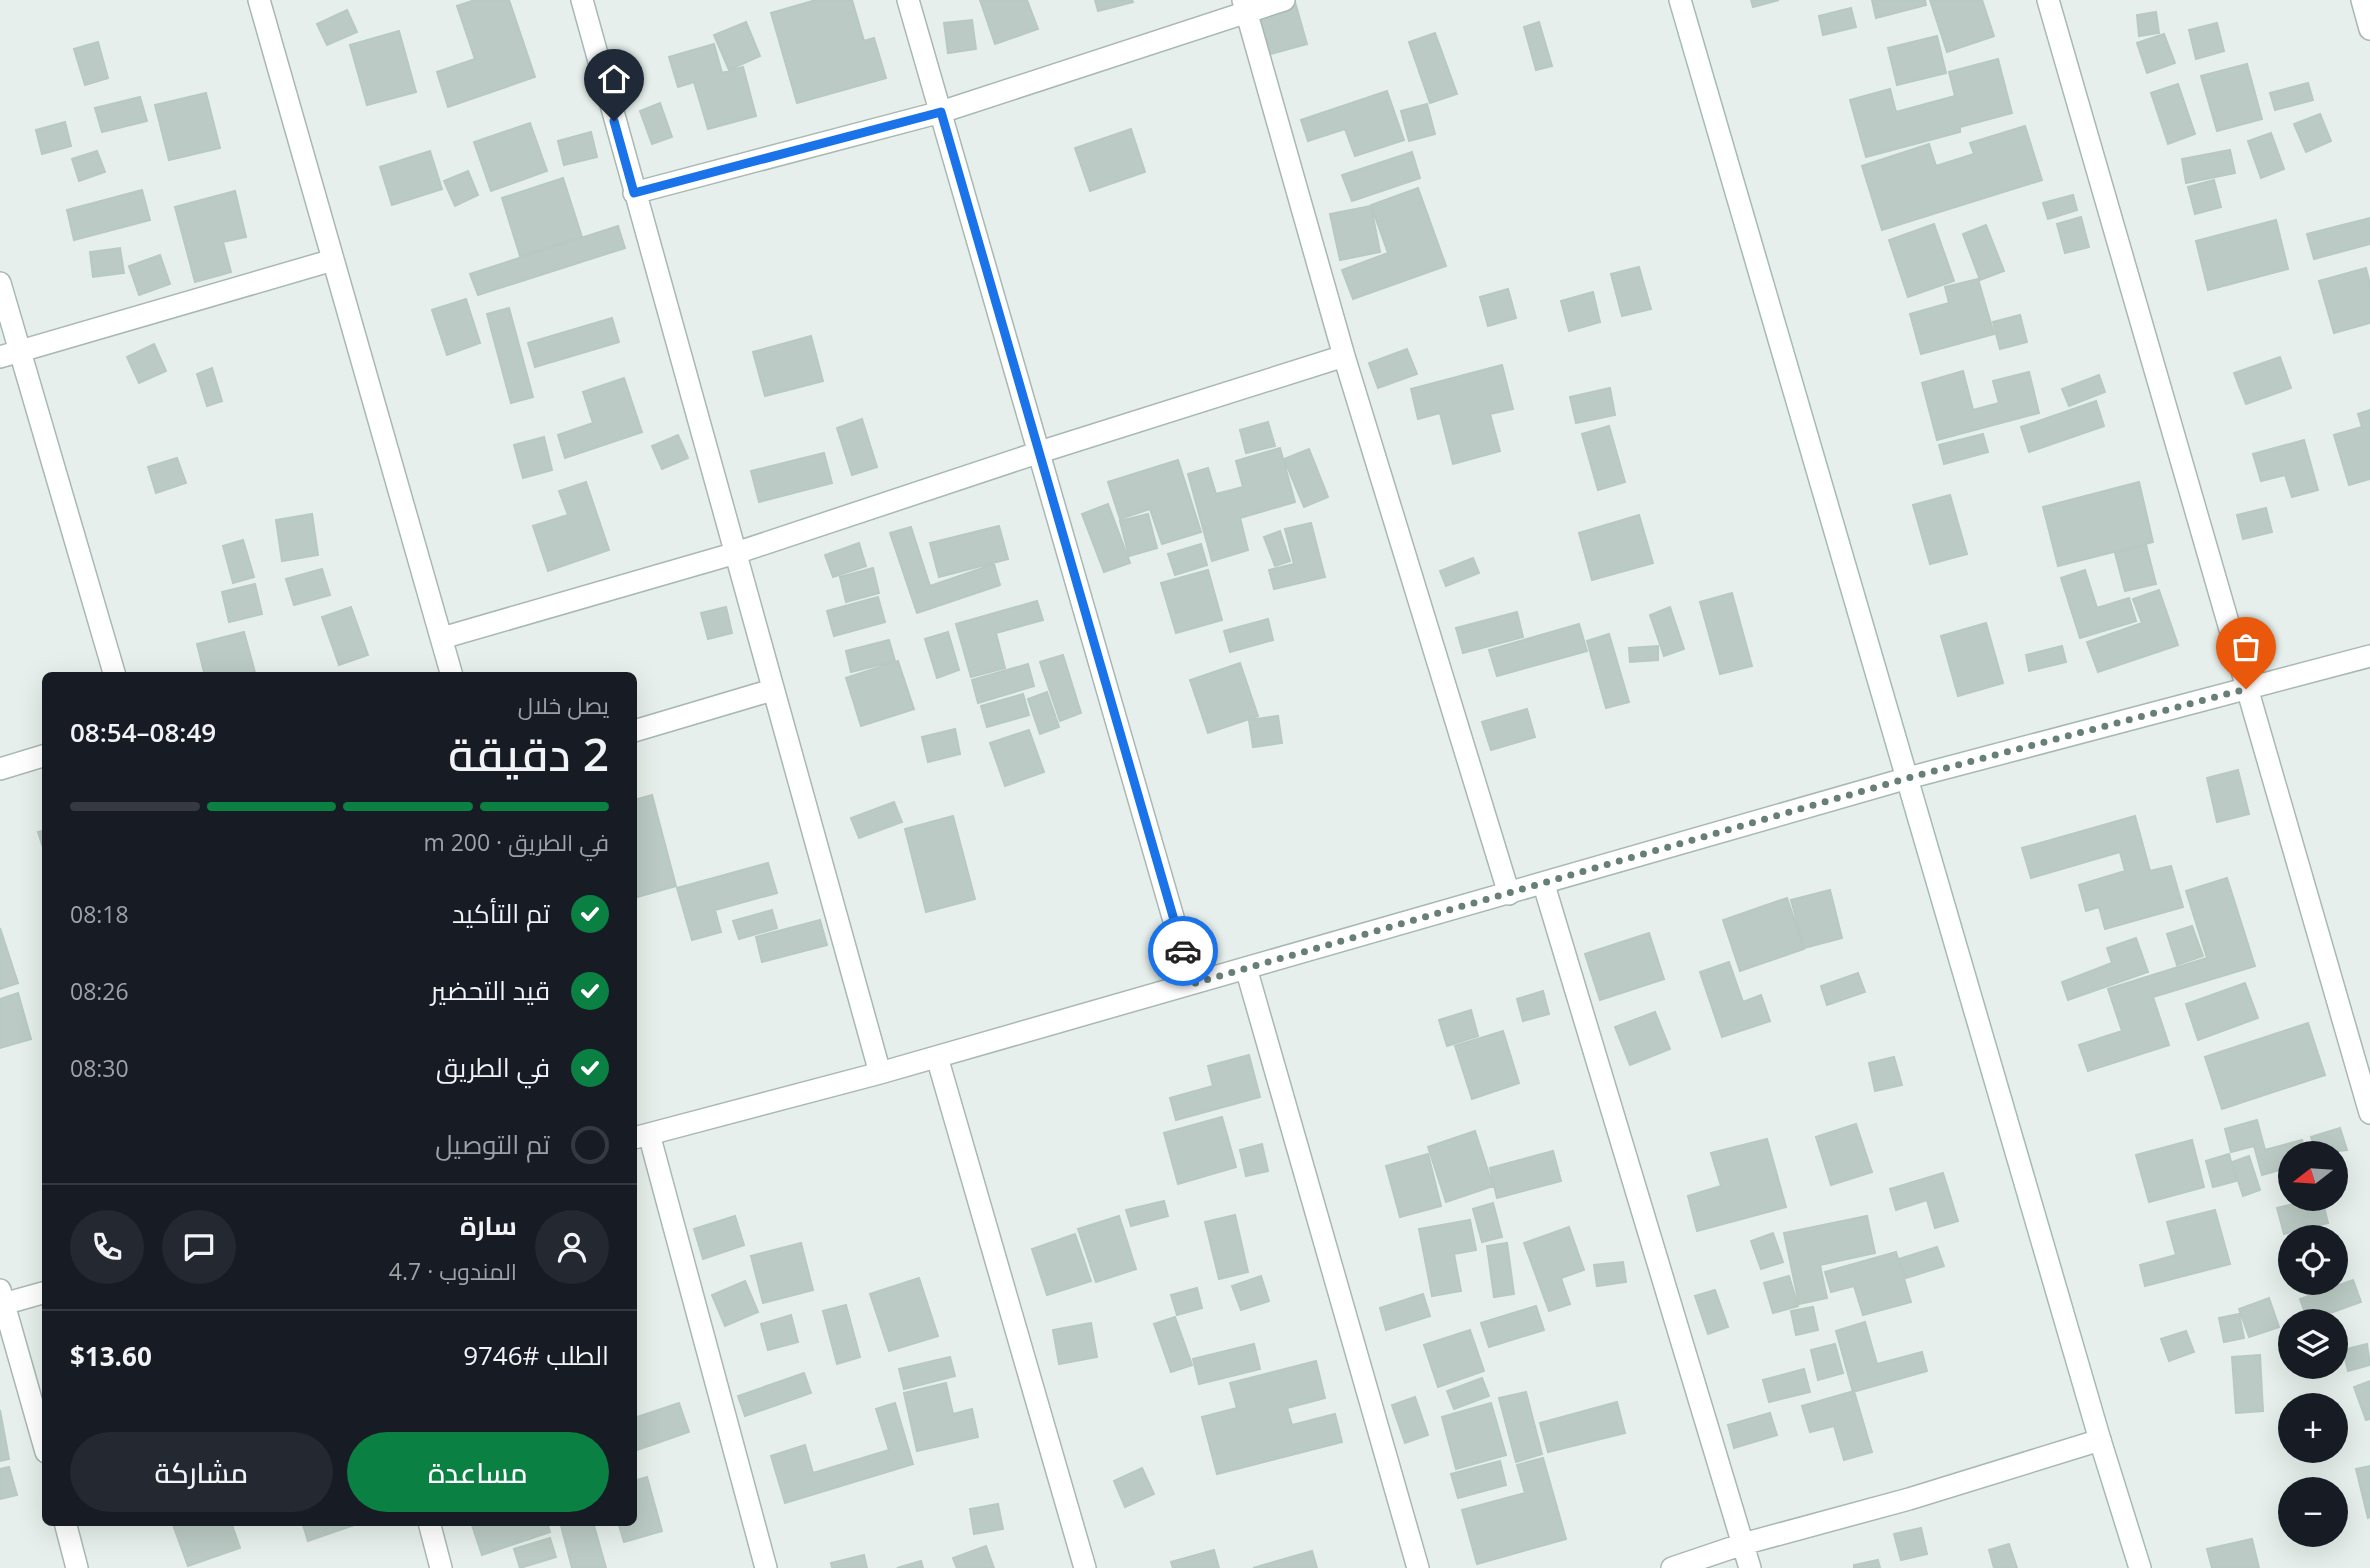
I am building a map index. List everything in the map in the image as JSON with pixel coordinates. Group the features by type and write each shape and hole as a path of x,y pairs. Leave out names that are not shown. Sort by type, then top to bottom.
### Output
{"street":[{"path":"259,0 451,672"},
{"path":"582,0 880,1073"},
{"path":"908,0 1192,984"},
{"path":"634,193 941,112 1245,6 1284,0"},
{"path":"1680,0 2100,1440 2140,1568"},
{"path":"2048,0 2370,1113"},
{"path":"2362,0 2370,29"},
{"path":"1245,6 1344,356 1509,894"},
{"path":"10,354 333,260"},
{"path":"0,283 10,354 114,672"},
{"path":"442,638 736,554 1040,452 1344,356"},
{"path":"766,1568 641,1136 937,1057 1544,885 1908,778 2370,656"},
{"path":"637,730 772,690"},
{"path":"0,768 42,756"},
{"path":"1544,885 1750,1568"},
{"path":"1246,968 1418,1568"},
{"path":"937,1057 1085,1568"},
{"path":"42,1293 2,1299 42,1438"},
{"path":"1672,1568 1743,1544 1909,1499 2100,1440"},
{"path":"66,1526 77,1568"},
{"path":"430,1526 441,1568"}],"building":[{"path":"475,0 509,0 535,77 448,107 437,72 475,59 457,6"},
{"path":"816,0 852,0 864,41 874,38 886,78 797,103 771,13"},
{"path":"980,0 1027,0 1038,29 995,44"},
{"path":"1095,0 1132,0 1133,2 1098,11"},
{"path":"1751,0 1779,0 1753,7"},
{"path":"1872,0 1925,0 1926,5 1876,18"},
{"path":"1930,0 1982,0 1994,36 1947,52"},
{"path":"1295,2 1307,44 1267,55 1255,13"},
{"path":"1851,8 1856,27 1823,35 1819,16"},
{"path":"347,10 357,32 327,45 317,24"},
{"path":"2156,12 2159,33 2139,36 2137,15"},
{"path":"972,20 976,49 948,53 944,23"},
{"path":"746,22 760,56 729,70 714,35"},
{"path":"1539,22 1552,66 1536,70 1524,27"},
{"path":"2217,23 2224,51 2196,59 2189,30"},
{"path":"399,31 416,92 367,105 350,45"},
{"path":"1435,33 1457,94 1430,103 1409,42"},
{"path":"2164,34 2175,63 2147,73 2137,43"},
{"path":"1937,36 1946,73 1897,85 1888,48"},
{"path":"98,42 108,78 85,85 74,49"},
{"path":"714,44 722,73 743,67 756,116 708,129 694,82 678,87 669,57"},
{"path":"1998,59 2012,113 1960,127 1960,132 1866,157 1850,100 1890,89 1896,112 1955,96 1949,72"},
{"path":"2247,64 2262,119 2217,131 2201,76"},
{"path":"2308,83 2313,100 2275,110 2270,93"},
{"path":"2178,84 2195,134 2168,144 2151,93"},
{"path":"1387,91 1404,140 1355,156 1345,129 1308,141 1301,120"},
{"path":"206,93 220,148 169,160 155,105"},
{"path":"140,97 147,121 102,132 95,108"},
{"path":"660,103 672,137 652,144 640,111"},
{"path":"1427,104 1435,134 1409,141 1401,111"},
{"path":"2320,114 2331,141 2306,152 2294,124"},
{"path":"65,122 71,146 42,154 36,130"},
{"path":"530,123 547,171 491,191 474,142"},
{"path":"2025,126 2042,180 1882,230 1862,166 1929,144 1936,166 1974,154 1970,143"},
{"path":"1131,129 1145,172 1090,191 1075,148"},
{"path":"591,132 597,157 564,165 558,141"},
{"path":"2271,133 2284,169 2261,178 2248,141"},
{"path":"2230,150 2235,173 2186,183 2182,159"},
{"path":"97,151 105,172 79,181 72,159"},
{"path":"430,151 442,189 392,205 380,167"},
{"path":"1412,152 1420,178 1352,201 1342,175"},
{"path":"468,171 478,195 455,206 444,181"},
{"path":"563,178 582,237 520,256 502,198"},
{"path":"2214,180 2221,207 2195,214 2188,187"},
{"path":"1418,188 1446,266 1353,299 1342,270 1388,253 1371,205"},
{"path":"142,190 150,220 74,240 67,210"},
{"path":"235,191 246,237 223,242 231,272 195,282 175,207"},
{"path":"2073,195 2077,210 2048,219 2043,203"},
{"path":"1371,206 1380,252 1340,260 1330,214"},
{"path":"2081,217 2089,247 2065,253 2057,224"},
{"path":"2370,218 2370,244 2314,259 2307,234"},
{"path":"2276,220 2288,269 2208,290 2196,241"},
{"path":"1934,224 1954,281 1908,297 1889,240"},
{"path":"1986,225 2004,271 1980,280 1963,234"},
{"path":"618,226 625,248 478,295 470,274"},
{"path":"120,248 124,273 93,277 90,252"},
{"path":"160,255 170,284 139,295 129,266"},
{"path":"1639,267 1651,309 1622,316 1611,274"},
{"path":"2366,268 2370,284 2370,323 2334,333 2319,281"},
{"path":"1978,279 1994,334 1921,354 1910,314 1949,303 1945,287"},
{"path":"1508,289 1516,318 1488,326 1480,297"},
{"path":"1593,292 1600,322 1569,331 1561,301"},
{"path":"466,299 480,343 447,355 432,310"},
{"path":"509,308 533,397 511,403 487,314"},
{"path":"2020,315 2027,342 2000,349 1993,322"},
{"path":"612,318 619,342 535,367 528,343"},
{"path":"811,336 823,381 765,396 753,352"},
{"path":"154,344 166,371 139,383 127,357"},
{"path":"1407,349 1417,374 1378,388 1369,363"},
{"path":"2280,357 2291,388 2246,404 2234,373"},
{"path":"1502,365 1513,409 1490,414 1500,451 1453,464 1440,413 1418,419 1411,389"},
{"path":"212,368 222,401 207,406 197,374"},
{"path":"1963,371 1973,410 1999,403 1993,381 2029,372 2039,413 1937,440 1922,383"},
{"path":"2099,375 2105,392 2069,406 2062,389"},
{"path":"624,378 642,432 565,458 558,435 593,423 583,392"},
{"path":"1610,388 1615,415 1576,423 1570,397"},
{"path":"2096,401 2104,426 2029,452 2021,427"},
{"path":"2370,410 2370,479 2349,485 2334,435 2362,427 2358,414"},
{"path":"862,419 877,467 852,475 837,428"},
{"path":"1268,422 1275,446 1246,453 1240,430"},
{"path":"1609,426 1625,482 1598,490 1582,434"},
{"path":"1983,434 1988,452 1944,464 1939,445"},
{"path":"678,435 688,458 662,469 652,446"},
{"path":"544,437 552,470 523,478 514,445"},
{"path":"2304,440 2318,490 2292,497 2285,475 2261,481 2253,454"},
{"path":"1280,448 1295,502 1240,518 1248,550 1212,561 1188,474 1208,468 1216,494 1243,487 1236,461"},
{"path":"1309,449 1328,497 1304,507 1284,459"},
{"path":"824,453 832,483 759,502 751,471"},
{"path":"177,458 186,483 156,493 148,467"},
{"path":"1178,460 1201,532 1162,544 1150,509 1120,519 1108,482"},
{"path":"586,482 609,550 548,571 533,526 568,515 559,491"},
{"path":"2139,482 2153,542 2058,566 2043,507"},
{"path":"1950,495 1967,554 1930,564 1913,505"},
{"path":"1108,504 1130,563 1104,572 1082,514"},
{"path":"2266,508 2272,532 2243,539 2237,515"},
{"path":"312,514 318,555 282,561 276,520"},
{"path":"1148,514 1157,548 1129,556 1120,521"},
{"path":"1639,515 1653,563 1592,580 1579,533"},
{"path":"1311,523 1325,577 1274,589 1269,570 1294,564 1285,529"},
{"path":"999,526 1008,559 939,577 930,543"},
{"path":"911,527 930,586 994,564 1000,585 917,613 890,533"},
{"path":"1280,531 1290,561 1275,566 1264,537"},
{"path":"243,540 254,577 233,583 223,546"},
{"path":"859,543 866,566 833,577 825,555"},
{"path":"1201,544 1207,565 1175,575 1168,554"},
{"path":"2146,545 2156,584 2125,591 2115,553"},
{"path":"1473,558 1479,573 1446,586 1440,571"},
{"path":"873,568 879,593 846,602 840,577"},
{"path":"322,569 330,595 294,605 286,579"},
{"path":"1208,570 1222,620 1176,633 1161,583"},
{"path":"2085,570 2097,608 2129,598 2136,621 2080,638 2061,578"},
{"path":"255,584 262,614 229,622 222,592"},
{"path":"2159,590 2178,645 2098,672 2087,642 2142,623 2133,599"},
{"path":"1732,593 1752,666 1720,674 1700,602"},
{"path":"878,597 885,622 834,636 827,611"},
{"path":"1037,601 1043,620 996,633 1005,668 971,677 956,624"},
{"path":"351,607 368,655 339,665 322,617"},
{"path":"726,607 732,633 708,639 701,613"},
{"path":"1670,607 1684,649 1664,656 1650,615"},
{"path":"1517,612 1523,637 1463,653 1456,628"},
{"path":"1268,619 1273,640 1230,652 1224,631"},
{"path":"1986,623 2003,683 1958,696 1941,636"},
{"path":"1579,624 1587,651 1497,676 1489,650"},
{"path":"244,632 255,672 204,672 197,644"},
{"path":"948,632 959,670 937,678 925,639"},
{"path":"1609,634 1629,702 1606,708 1587,641"},
{"path":"889,640 895,661 851,672 846,651"},
{"path":"1658,646 1658,660 1630,662 1629,648"},
{"path":"2062,646 2066,662 2029,671 2026,655"},
{"path":"1063,655 1081,713 1060,721 1040,662"},
{"path":"898,661 914,709 861,726 846,678"},
{"path":"1240,663 1258,716 1208,733 1190,680"},
{"path":"1028,664 1034,686 978,703 972,680"},
{"path":"1047,692 1059,727 1040,734 1028,699"},
{"path":"1023,694 1029,715 987,727 981,706"},
{"path":"1527,709 1535,737 1491,750 1482,722"},
{"path":"1278,716 1282,743 1253,747 1249,720"},
{"path":"955,729 960,754 928,762 922,737"},
{"path":"1029,730 1044,772 1005,786 990,743"},
{"path":"2238,770 2249,814 2217,822 2207,778"},
{"path":"652,795 676,886 637,897 637,799"},
{"path":"894,802 902,822 859,838 851,818"},
{"path":"953,816 975,899 926,912 905,829"},
{"path":"2135,816 2150,871 2171,866 2183,907 2105,929 2099,907 2086,911 2079,885 2125,871 2120,852 2031,878 2022,848"},
{"path":"768,863 777,893 715,910 721,932 692,940 677,888"},
{"path":"2227,878 2255,966 2153,997 2169,1045 2088,1071 2079,1045 2122,1031 2108,989 2207,958 2186,891"},
{"path":"1830,890 1842,938 1804,948 1791,900"},
{"path":"1787,898 1804,949 1740,971 1723,920"},
{"path":"772,910 777,928 739,939 733,921"},
{"path":"820,920 827,945 762,962 756,937"},
{"path":"2192,926 2203,956 2177,965 2167,934"},
{"path":"0,928 18,983 0,989"},
{"path":"1649,933 1664,979 1600,1000 1585,954"},
{"path":"2136,938 2148,972 2068,1000 2062,982 2112,963 2107,948"},
{"path":"1729,962 1743,1002 1761,995 1770,1021 1722,1037 1700,972"},
{"path":"1858,973 1865,992 1827,1005 1821,986"},
{"path":"2245,983 2258,1018 2198,1040 2186,1004"},
{"path":"1543,991 1549,1014 1523,1021 1517,999"},
{"path":"18,993 31,1039 0,1048 0,999"},
{"path":"1471,1010 1478,1036 1447,1046 1439,1020"},
{"path":"1655,1012 1670,1049 1630,1065 1615,1027"},
{"path":"2308,1023 2325,1075 2222,1109 2205,1057"},
{"path":"1503,1031 1519,1083 1472,1099 1455,1046"},
{"path":"1249,1055 1260,1097 1176,1120 1170,1098 1213,1086 1208,1066"},
{"path":"1894,1057 1902,1085 1875,1091 1869,1063"},
{"path":"1222,1117 1236,1167 1178,1184 1164,1133"},
{"path":"2257,1120 2265,1150 2278,1146 2278,1171 2262,1175 2254,1146 2231,1152 2225,1129"},
{"path":"1856,1124 1872,1172 1831,1185 1816,1137"},
{"path":"2340,1128 2344,1141 2312,1141 2311,1137"},
{"path":"1475,1131 1493,1186 1446,1202 1428,1147"},
{"path":"1767,1139 1786,1207 1697,1231 1688,1196 1721,1186 1711,1153"},
{"path":"2192,1140 2204,1187 2149,1202 2136,1155"},
{"path":"1262,1144 1268,1171 1246,1176 1240,1150"},
{"path":"1553,1151 1561,1181 1497,1198 1490,1168"},
{"path":"1428,1154 1441,1206 1400,1217 1386,1166"},
{"path":"2229,1154 2236,1181 2213,1187 2206,1161"},
{"path":"2249,1156 2260,1190 2243,1196 2232,1162"},
{"path":"1943,1173 1958,1221 1935,1228 1927,1200 1896,1210 1890,1189"},
{"path":"1164,1201 1168,1216 1131,1226 1126,1210"},
{"path":"1493,1203 1502,1237 1482,1242 1473,1209"},
{"path":"2277,1208 2278,1211 2325,1211 2328,1223 2282,1225"},
{"path":"2215,1210 2230,1264 2145,1286 2140,1265 2176,1255 2167,1222"},
{"path":"1235,1215 1248,1272 1219,1279 1205,1222"},
{"path":"735,1216 744,1245 703,1259 694,1229"},
{"path":"1119,1216 1136,1269 1096,1282 1078,1229"},
{"path":"1867,1216 1875,1253 1820,1265 1827,1298 1799,1304 1784,1233"},
{"path":"1470,1220 1476,1250 1454,1254 1461,1291 1432,1296 1419,1229"},
{"path":"1569,1227 1584,1270 1561,1278 1570,1304 1549,1311 1524,1243"},
{"path":"1773,1233 1783,1262 1761,1269 1751,1241"},
{"path":"1075,1234 1091,1281 1047,1295 1032,1249"},
{"path":"801,1243 813,1290 763,1303 751,1256"},
{"path":"1507,1243 1514,1294 1494,1297 1487,1246"},
{"path":"1937,1247 1944,1266 1906,1278 1899,1259"},
{"path":"1896,1252 1911,1302 1863,1315 1854,1286 1831,1292 1825,1272"},
{"path":"1623,1262 1626,1282 1597,1286 1594,1265"},
{"path":"1261,1276 1269,1301 1241,1310 1232,1286"},
{"path":"1789,1276 1798,1306 1773,1313 1764,1283"},
{"path":"919,1278 938,1336 889,1351 870,1294"},
{"path":"2353,1280 2361,1302 2341,1309 2304,1309 2300,1299 2311,1295 2348,1295 2348,1282"},
{"path":"745,1281 758,1312 725,1326 712,1295"},
{"path":"1197,1288 1202,1308 1177,1315 1171,1295"},
{"path":"1715,1290 1728,1327 1708,1334 1695,1296"},
{"path":"1423,1294 1430,1316 1386,1330 1380,1308"},
{"path":"2269,1298 2278,1327 2249,1337 2239,1309"},
{"path":"846,1305 860,1357 837,1364 823,1311"},
{"path":"1536,1306 1544,1330 1489,1347 1481,1323"},
{"path":"1813,1307 1818,1330 1796,1335 1791,1311"},
{"path":"2239,1314 2244,1338 2224,1342 2219,1318"},
{"path":"791,1315 798,1342 768,1350 761,1324"},
{"path":"1175,1317 1192,1365 1171,1372 1154,1324"},
{"path":"1865,1322 1877,1364 1922,1352 1927,1371 1853,1392 1836,1331"},
{"path":"1091,1323 1097,1357 1059,1364 1053,1330"},
{"path":"1470,1330 1484,1371 1438,1387 1424,1345"},
{"path":"2186,1331 2194,1352 2169,1361 2161,1339"},
{"path":"1254,1344 1260,1369 1199,1384 1193,1359"},
{"path":"1835,1344 1843,1373 1818,1380 1811,1350"},
{"path":"2367,1344 2370,1365 2348,1371 2348,1349"},
{"path":"2260,1355 2263,1411 2236,1413 2232,1357"},
{"path":"950,1357 955,1376 904,1389 899,1369"},
{"path":"1316,1361 1325,1398 1287,1408 1292,1425 1335,1414 1342,1442 1217,1474 1202,1417 1237,1408 1230,1383"},
{"path":"1804,1369 1810,1392 1769,1402 1763,1380"},
{"path":"804,1373 811,1393 745,1416 738,1396"},
{"path":"1482,1378 1489,1396 1454,1409 1447,1391"},
{"path":"2370,1381 2370,1419 2366,1420 2354,1387"},
{"path":"946,1383 953,1414 972,1409 978,1437 917,1451 904,1393"},
{"path":"1854,1391 1872,1452 1844,1460 1834,1426 1810,1432 1802,1406"},
{"path":"1526,1392 1542,1454 1516,1462 1499,1398"},
{"path":"1415,1397 1428,1435 1405,1443 1392,1405"},
{"path":"1617,1402 1625,1433 1548,1452 1540,1423"},
{"path":"679,1403 689,1432 637,1450 637,1417"},
{"path":"895,1403 913,1464 785,1503 771,1456 805,1445 813,1473 889,1450 876,1409"},
{"path":"1491,1403 1506,1455 1456,1469 1442,1417"},
{"path":"0,1410 9,1459 0,1461"},
{"path":"1770,1413 1777,1435 1734,1448 1728,1425"},
{"path":"1543,1458 1566,1539 1477,1564 1462,1510 1525,1493 1517,1465"},
{"path":"1500,1461 1506,1485 1458,1498 1451,1474"},
{"path":"2370,1466 2370,1517 2368,1518 2356,1469"},
{"path":"9,1467 17,1495 0,1499 0,1469"},
{"path":"1142,1468 1154,1494 1125,1507 1114,1481"},
{"path":"647,1477 662,1531 624,1542 619,1526 637,1526 637,1480"},
{"path":"998,1504 1003,1529 974,1534 970,1509"},
{"path":"173,1526 232,1526 240,1548 188,1566"},
{"path":"303,1526 351,1526 308,1541"},
{"path":"472,1526 548,1526 550,1532 482,1555"},
{"path":"561,1526 594,1526 606,1568 572,1568"},
{"path":"1921,1528 1927,1554 1901,1560 1894,1534"},
{"path":"550,1538 556,1557 520,1568 514,1549"},
{"path":"2252,1539 2259,1568 2212,1568 2207,1549"},
{"path":"2009,1544 2017,1568 1994,1568 1989,1550"},
{"path":"986,1546 994,1568 957,1568 953,1558"},
{"path":"1214,1550 1219,1568 1173,1568 1171,1562"},
{"path":"1312,1551 1317,1568 1253,1568"},
{"path":"864,1555 867,1568 832,1568 831,1563"},
{"path":"1878,1560 1880,1568 1854,1568 1854,1565"},
{"path":"921,1561 923,1568 897,1568"}],"way so far":[{"path":"1183,951 1192,984 1544,885 1908,778 2246,689"}],"route":[{"path":"614,121 634,193 941,112 1183,951"}]}
